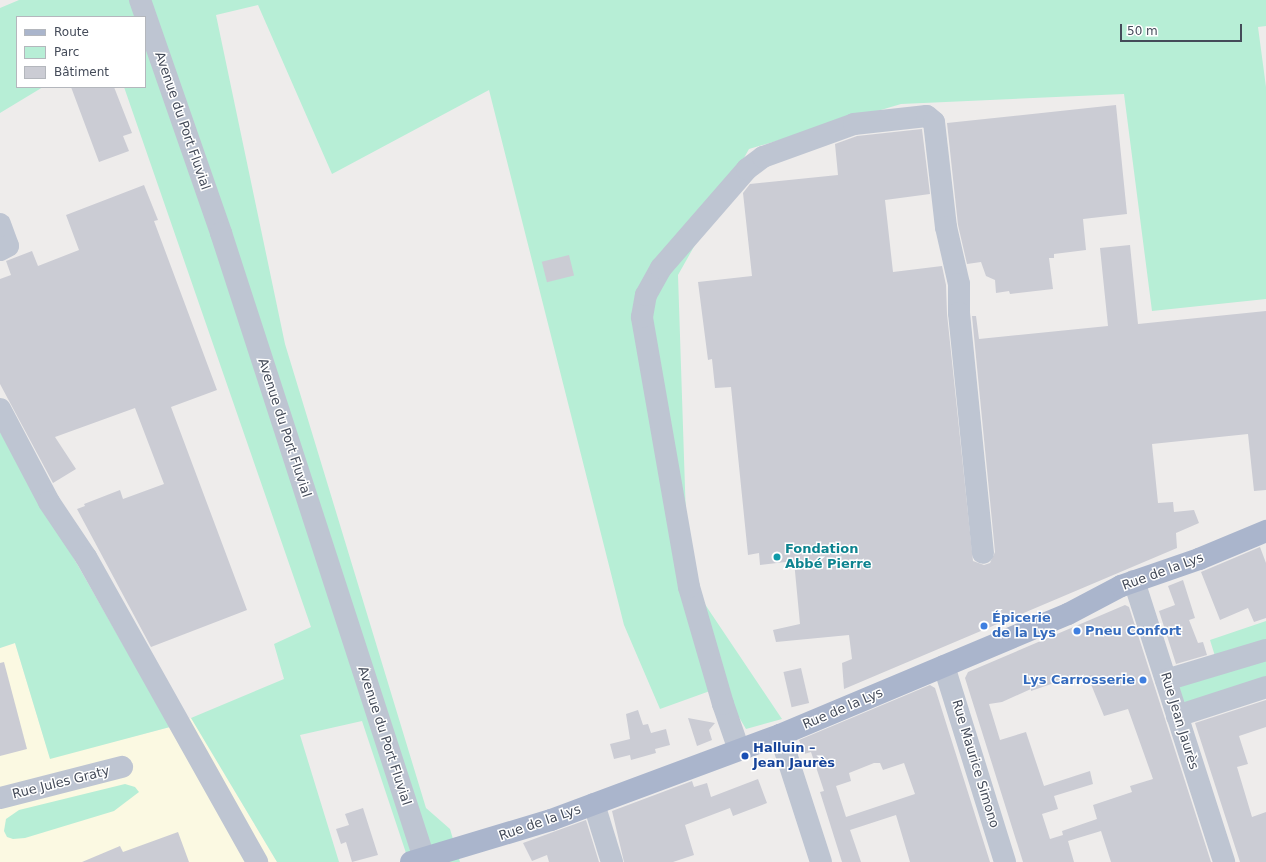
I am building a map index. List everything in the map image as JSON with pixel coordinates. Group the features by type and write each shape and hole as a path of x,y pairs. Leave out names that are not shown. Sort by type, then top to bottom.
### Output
{"main road":[{"name":"Rue de la Lys","path":"417,860 514,833 780,735 1074,611 1134,580 1199,559 1266,531"}],"street":[{"name":"Avenue du Port Fluvial","path":"140,0 146,16"},
{"name":"Avenue du Port Fluvial","path":"146,17 218,226 417,860"},
{"path":"739,750 725,713 691,595 642,317 646,295 661,268 747,168 763,157 854,124 927,116 934,122 946,227 959,284 959,313 983,554"},
{"path":"0,224 8,246 0,250"},
{"path":"0,409 49,502 86,557 257,862"},
{"name":"Rue Jean Jaurès","path":"1134,580 1224,862"},
{"path":"1166,680 1266,650"},
{"name":"Rue Maurice Simono","path":"944,666 1005,862"},
{"path":"1178,716 1266,687"},
{"path":"780,735 821,862"},
{"name":"Rue Jules Graty","path":"0,798 122,767"},
{"path":"594,804 612,862"}],"shaded area":[{"path":"15,643 50,758 170,727 191,718 277,862 0,862 0,648"}],"green space":[{"path":"19,0 1266,0 1266,26 1258,27 1266,87 1266,299 1152,311 1124,94 901,104 749,149 678,275 688,579 782,719 746,729 721,687 660,709 624,625 489,90 332,174 258,5 216,15 285,344 426,808 450,829 460,862 409,862 362,721 300,735 339,862 277,862 191,718 284,679 274,644 311,627 124,88 146,88 146,16 16,16 16,88 41,88 0,113 0,8"},
{"path":"0,432 170,727 50,759 15,643 0,648"},
{"path":"1266,621 1266,683 1181,710 1174,682 1219,669 1210,640"},
{"path":"125,784 135,787 139,792 114,811 25,838 13,839 7,837 4,831 6,819 19,810"}],"building":[{"path":"71,88 114,88 132,133 123,136 129,151 99,162"},
{"path":"1116,105 1127,214 1083,219 1086,250 1054,254 1054,258 1049,258 1053,289 1010,294 1009,291 996,293 995,280 986,276 981,262 967,264 958,225 947,123"},
{"path":"922,129 930,194 885,200 893,272 942,266 946,285 947,314 973,561 984,565 990,563 995,552 972,316 976,316 979,339 1108,326 1100,248 1130,245 1138,324 1266,311 1266,490 1254,491 1248,434 1152,444 1158,503 1173,502 1174,512 1194,510 1199,523 1176,533 1177,548 844,689 842,663 852,659 849,635 776,642 773,630 800,624 794,561 760,565 759,553 748,555 731,387 715,388 712,359 708,360 698,282 752,276 743,193 750,184 838,175 835,144 857,136"},
{"path":"144,185 158,220 154,221 217,390 171,407 247,610 151,647 77,509 85,506 84,504 120,490 123,499 164,484 135,408 55,437 76,469 53,483 0,384 0,279 11,275 6,261 32,251 38,266 79,250 66,215"},
{"path":"569,255 574,275 547,282 542,262"},
{"path":"1260,547 1266,563 1266,618 1254,622 1248,608 1220,620 1201,572"},
{"path":"1183,580 1195,618 1189,620 1198,643 1203,642 1207,655 1176,664 1159,611 1175,605 1168,586"},
{"path":"1125,605 1129,607 1211,862 1111,862 1101,831 1068,841 1074,862 1023,862 965,678 968,672","holes":["1074,676 1076,682 1088,677 1104,716 1128,709 1153,779 1130,786 1132,792 1093,805 1097,819 1062,831 1063,835 1050,839 1042,814 1058,809 1054,796 1093,784 1090,771 1044,786 1026,732 1000,740 989,704 1002,702 1031,689 1031,691"]},
{"path":"4,662 27,749 0,756 0,663"},
{"path":"801,668 809,703 792,707 783,672"},
{"path":"930,685 935,688 990,862 910,862 896,815 850,830 861,862 842,862 820,792 824,791 811,752 804,754 799,740","holes":["874,763 880,763 883,770 904,763 915,794 846,817 836,786 851,781 849,773"]},
{"path":"1266,700 1266,727 1239,736 1248,764 1237,767 1252,817 1266,812 1266,862 1240,862 1195,723"},
{"path":"638,710 643,725 648,724 651,733 666,729 670,745 655,749 656,753 631,760 630,755 614,759 610,744 630,739 626,714"},
{"path":"688,718 715,723 709,730 712,740 697,746"},
{"path":"758,779 767,803 733,816 730,808 685,825 694,855 673,862 624,862 612,811 692,781 694,787 707,783 711,797"},
{"path":"363,808 378,855 352,862 346,842 341,844 336,829 349,825 345,814"},
{"path":"586,820 599,862 549,862 547,855 532,861 523,843"},
{"path":"178,832 189,862 82,862 120,846 123,852"}],"place":[{"name":"Fondation Abbé Pierre","path":"777,557"},
{"name":"Épicerie de la Lys","path":"984,626"},
{"name":"Pneu Confort","path":"1077,631"},
{"name":"Lys Carrosserie","path":"1143,680"},
{"name":"Halluin – Jean Jaurès","path":"745,756"}]}
